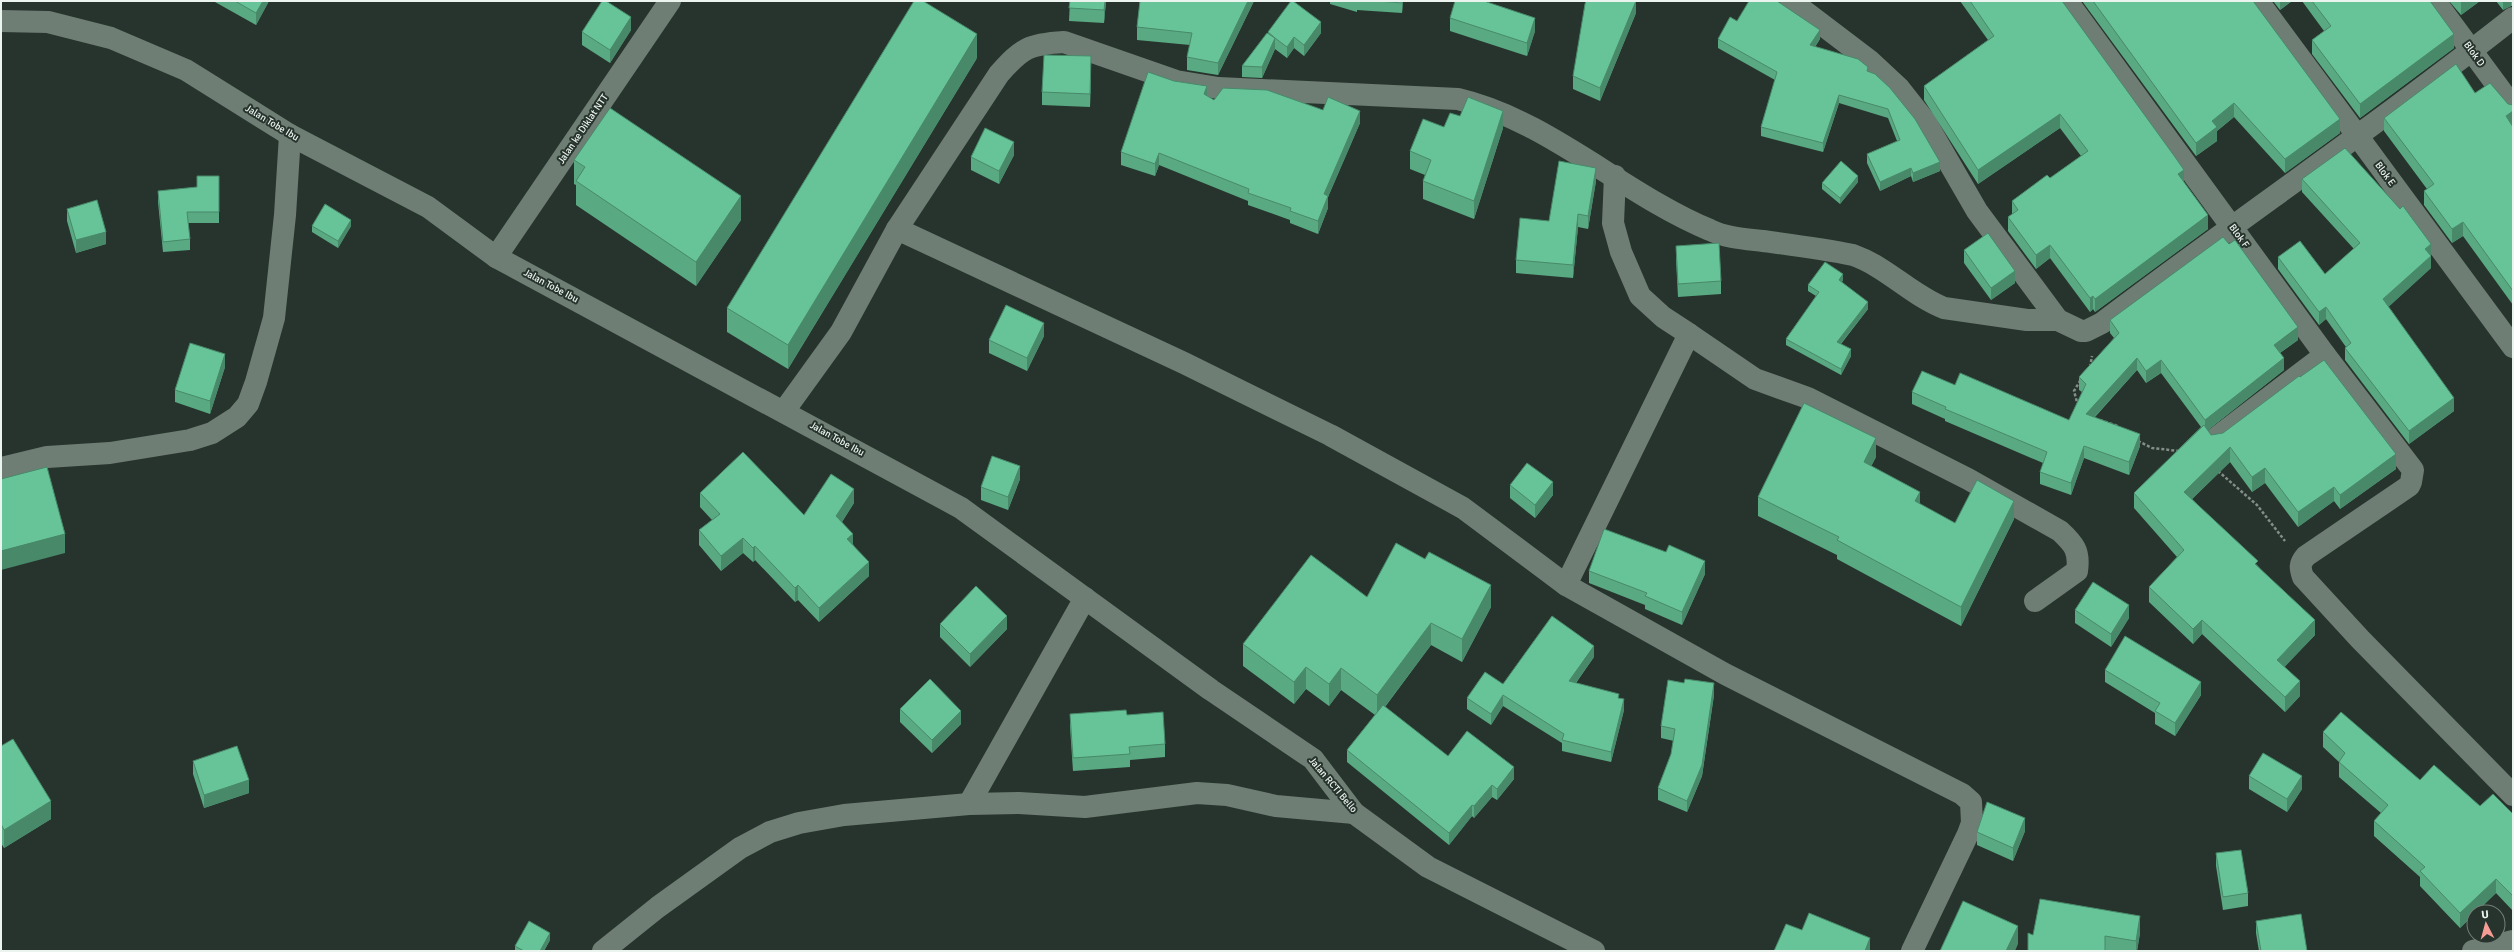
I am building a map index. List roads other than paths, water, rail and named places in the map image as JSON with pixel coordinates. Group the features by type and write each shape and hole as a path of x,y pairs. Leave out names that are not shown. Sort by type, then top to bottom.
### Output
{"street":[{"name":"Jalan ke Diklat NTT","path":"496,257 670,1"},
{"path":"1791,1 1870,61 1899,88 1925,121 1977,211 2058,320 2075,329 2086,331 2102,322 2232,225 2358,137 2513,18"},
{"name":"Blok F","path":"2067,1 2232,225 2325,355 2413,470 2412,482 2408,486 2328,540 2301,562 2300,568 2303,577 2360,639 2513,795"},
{"name":"Blok E","path":"2258,1 2513,347"},
{"name":"Blok D","path":"2435,1 2513,107"},
{"name":"Jalan Tobe Ibu","path":"1,21 48,22 111,38 186,70 290,135 428,207 496,257 784,411 961,508 1085,598"},
{"path":"784,411 841,332 897,229 999,74 1019,52 1049,43 1064,42 1176,81 1218,88 1458,99 1483,105 1507,115 1615,176 1665,209 1711,231 1732,237 1831,250 1869,261 1931,303 1944,308 2027,320 2058,320"},
{"path":"1,468 47,457 110,452 190,440 212,433 237,417 248,404 256,382 274,318 284,222 290,135"},
{"path":"1615,176 1613,223 1620,252 1640,296 1663,317 1755,379 1808,398 1968,479 2060,531 2072,542 2079,558 2077,571 2035,601"},
{"path":"897,229 1184,364 1330,436 1463,508 1566,585 1725,674 1962,794 1971,802 1973,810 1970,828 1912,951"},
{"path":"1566,585 1688,334"},
{"path":"2216,438 2325,355"},
{"path":"969,804 1085,598"},
{"name":"Jalan RCTI Bello","path":"1085,598 1210,690 1313,759 1354,813 1428,867 1594,951"},
{"path":"603,951 658,907 740,848 770,832 799,823 844,815 969,804 1019,803 1085,807 1197,792 1227,795 1276,806 1354,813"},
{"path":"2473,951 2513,941"}]}
